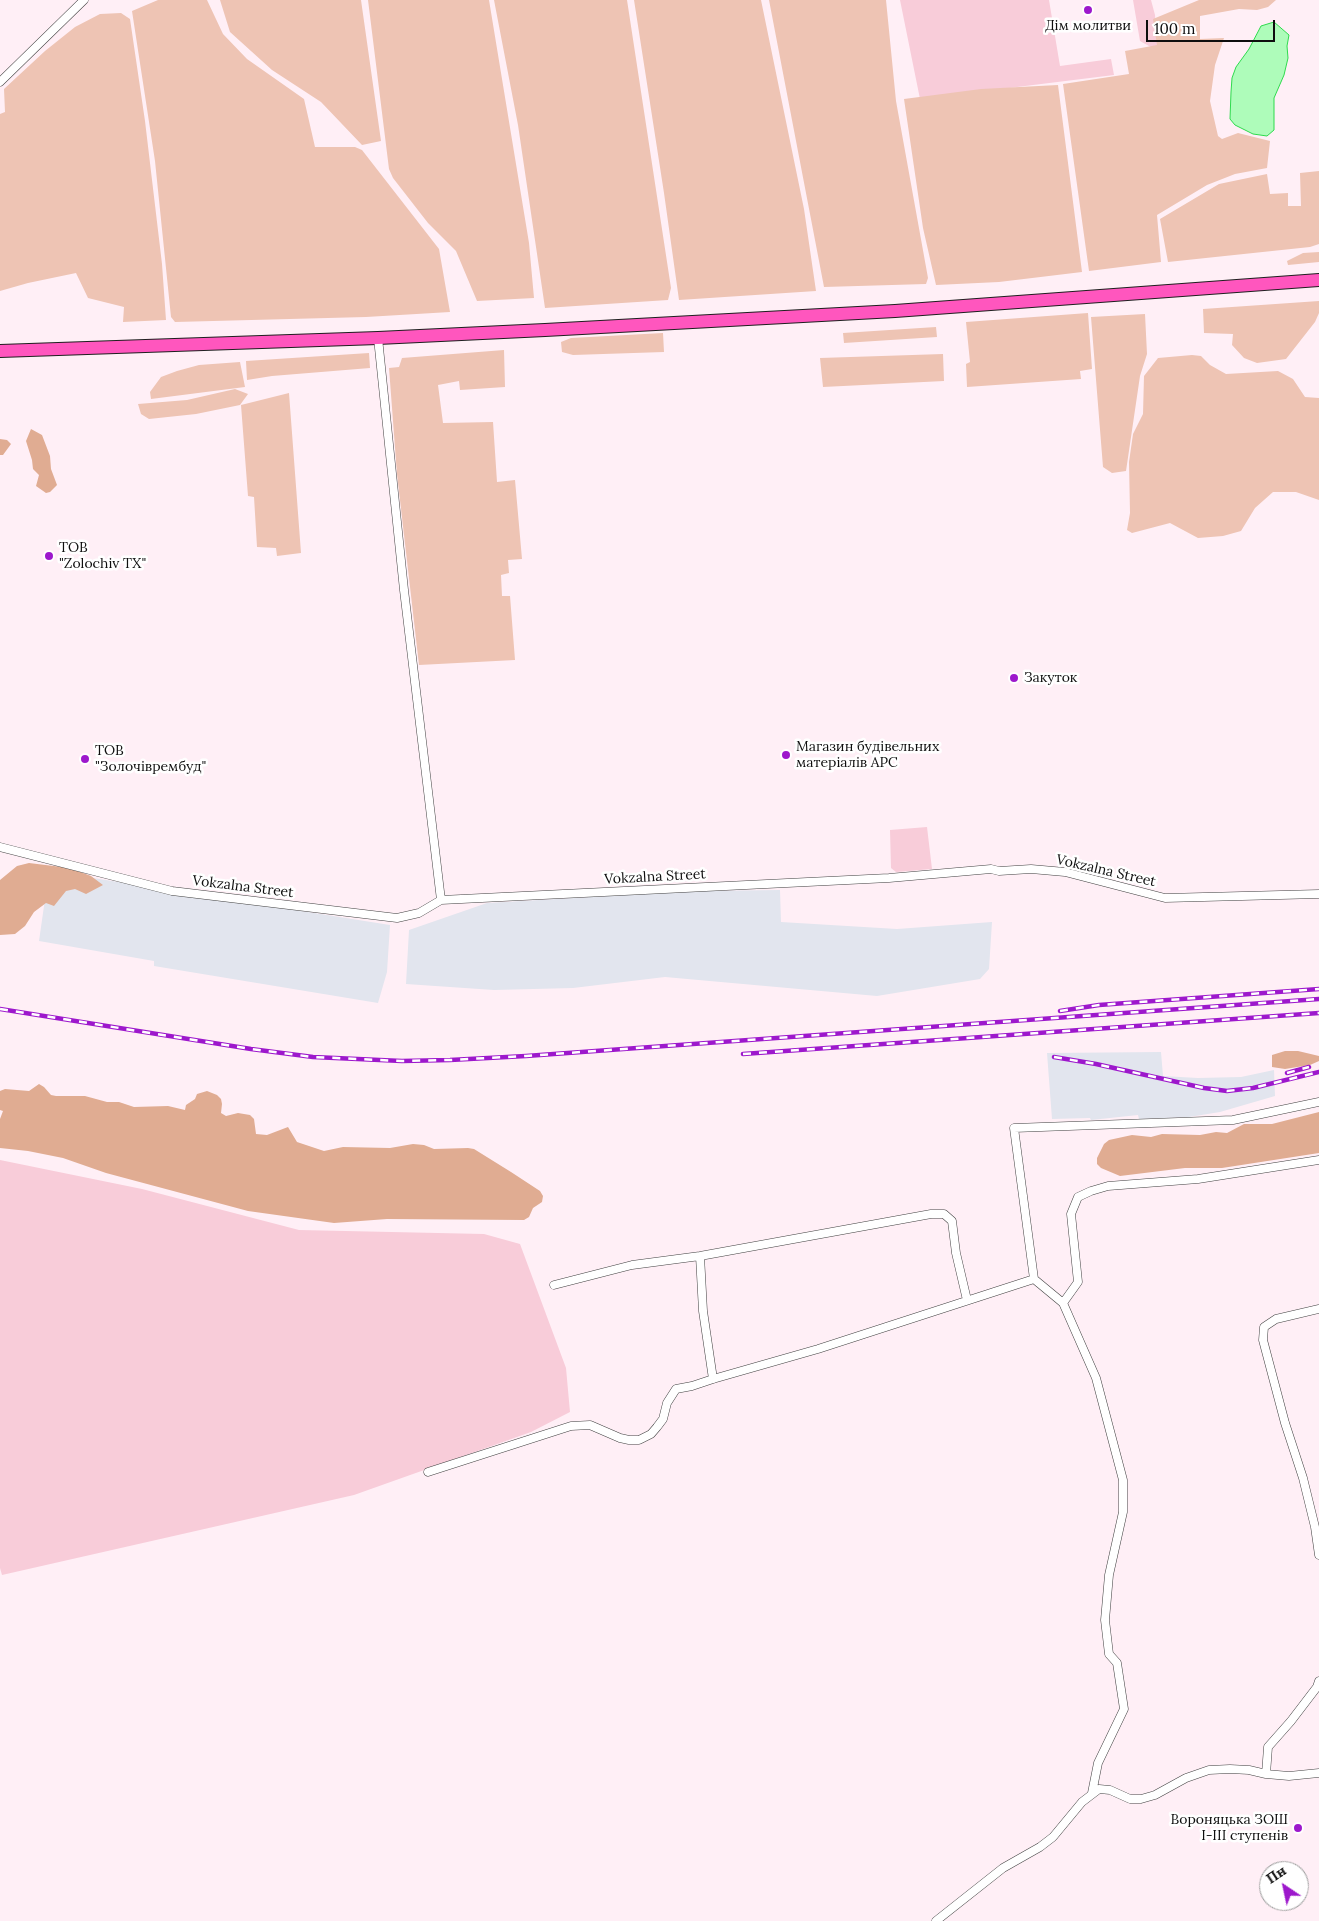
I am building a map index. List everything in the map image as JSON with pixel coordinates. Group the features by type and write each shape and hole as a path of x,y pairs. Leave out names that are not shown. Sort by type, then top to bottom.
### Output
{"highway":[{"path":"0,351 378,338 896,311 1319,280"}],"street":[{"path":"0,82 84,0"},
{"path":"378,338 404,590 441,900"},
{"name":"Vokzalna Street","path":"0,847 172,891 397,918 419,913 441,900 889,878 992,869 998,871 1031,869 1065,872 1165,898 1319,894"},
{"path":"1092,1793 1098,1763 1124,1709 1117,1663 1109,1654 1105,1620 1109,1575 1123,1512 1122,1480 1096,1378 1063,1303 1034,1279 1014,1128 1233,1120 1319,1102"},
{"path":"1063,1303 1078,1282 1071,1214 1078,1197 1108,1186 1198,1179 1319,1160"},
{"path":"554,1285 632,1265 700,1256 931,1214 944,1214 952,1220 956,1254 967,1300"},
{"path":"700,1256 703,1310 713,1379"},
{"path":"428,1472 571,1426 590,1425 620,1438 639,1440 651,1434 663,1419 667,1403 676,1389 818,1349 1034,1279"},
{"path":"1319,1309 1276,1319 1264,1327 1263,1340 1285,1423 1303,1478 1315,1527 1319,1555"},
{"path":"1266,1774 1268,1747 1291,1721 1317,1687 1319,1681"},
{"path":"936,1921 1003,1868 1040,1847 1053,1837 1082,1802 1092,1793 1104,1789 1130,1799 1141,1800 1155,1795 1186,1778 1209,1770 1230,1768 1289,1776 1319,1773"}],"shaded area":[{"path":"158,0 207,0 223,34 247,59 304,99 315,147 355,147 362,150 439,249 450,312 366,317 175,322 171,317 155,161 132,11"},
{"path":"220,0 361,0 381,141 362,145 321,102 272,70 230,32"},
{"path":"368,0 489,0 529,243 534,298 477,301 456,251 428,223 393,178 389,169"},
{"path":"494,0 627,0 671,288 668,300 545,308 518,125"},
{"path":"634,0 761,0 804,209 816,291 679,300"},
{"path":"769,0 886,0 896,101 928,278 926,284 824,287"},
{"path":"900,0 1049,0 1060,66 1111,59 1114,75 920,99"},
{"path":"1133,0 1151,0 1155,15 1158,51 1140,41"},
{"path":"1199,0 1276,0 1268,7 1257,10 1239,9 1200,16 1200,39 1224,38 1215,65 1210,101 1218,136 1222,139 1238,133 1270,141 1267,168 1235,174 1207,185 1157,215 1161,262 1089,271 1063,84 1129,74 1125,51 1157,45 1153,19"},
{"path":"121,13 130,19 145,121 162,264 166,320 123,322 124,307 88,298 76,273 0,291 0,114 5,112 4,89 45,51 75,27 100,14"},
{"path":"1274,22 1289,35 1287,46 1288,58 1284,75 1274,98 1274,130 1267,136 1253,134 1235,125 1230,119 1231,92 1232,78 1236,67 1249,49 1261,26"},
{"path":"1058,85 1082,272 999,282 936,285 923,228 904,99 981,89"},
{"path":"1319,171 1319,244 1310,247 1168,262 1160,219 1219,184 1267,174 1270,194 1288,193 1288,206 1301,206 1300,173"},
{"path":"1319,252 1319,262 1288,265 1287,261 1303,253"},
{"path":"1319,301 1319,313 1315,322 1286,359 1257,363 1244,358 1232,345 1233,334 1204,333 1203,309"},
{"path":"1088,313 1092,369 1080,371 1081,379 967,387 966,364 970,362 966,322"},
{"path":"1145,314 1147,354 1140,376 1126,471 1112,473 1103,467 1091,317"},
{"path":"936,327 937,337 844,343 843,333"},
{"path":"663,333 664,352 573,355 562,352 561,342 571,338"},
{"path":"504,350 505,387 460,390 459,381 438,385 443,423 493,422 497,482 515,480 522,559 508,560 509,573 501,575 502,596 510,596 515,660 419,665 397,474 389,368 399,367 402,358"},
{"path":"369,353 370,368 272,376 247,380 246,361"},
{"path":"943,354 944,381 823,387 820,358"},
{"path":"1201,356 1210,365 1226,374 1278,371 1293,379 1305,397 1319,398 1319,500 1296,492 1273,492 1255,508 1241,531 1223,536 1198,538 1170,523 1132,533 1127,530 1130,513 1129,462 1133,434 1143,414 1144,376 1158,358"},
{"path":"240,362 245,387 151,399 150,392 161,377 199,365"},
{"path":"235,389 248,394 240,405 196,414 149,419 141,414 138,404 187,400"},
{"path":"289,393 301,553 277,556 276,548 257,547 254,497 248,496 241,405"},
{"path":"31,429 42,435 50,456 51,469 57,485 50,492 46,493 36,486 39,475 33,469 26,441"},
{"path":"0,439 7,440 11,444 3,455 0,455"},
{"path":"927,827 932,869 896,872 891,868 890,830"},
{"path":"29,863 70,868 91,876 103,885 86,894 75,889 66,891 54,906 46,903 34,912 25,926 15,934 0,935 0,880 17,866"},
{"path":"49,871 390,925 387,972 378,1003 154,966 154,961 39,941"},
{"path":"780,890 781,922 897,929 992,922 989,969 980,979 877,996 665,977 573,988 494,990 406,984 409,930 487,903 694,891"},
{"path":"1285,1051 1298,1051 1319,1056 1319,1061 1310,1065 1285,1069 1272,1067 1272,1055"},
{"path":"1161,1052 1163,1076 1198,1078 1241,1077 1274,1070 1275,1096 1220,1112 1189,1117 1139,1119 1138,1115 1091,1120 1090,1118 1052,1119 1047,1053"},
{"path":"39,1084 51,1095 56,1096 85,1096 107,1102 119,1102 134,1107 168,1106 185,1110 186,1105 195,1099 197,1094 207,1091 221,1099 221,1113 226,1116 238,1113 250,1115 254,1119 256,1134 267,1135 288,1127 297,1142 324,1151 343,1147 390,1148 413,1144 424,1145 434,1149 474,1149 540,1191 543,1196 542,1202 533,1208 529,1217 524,1220 387,1219 334,1223 248,1211 106,1173 63,1158 0,1148 0,1119 3,1111 0,1110 0,1091 5,1089 29,1091"},
{"path":"1319,1112 1319,1153 1222,1168 1185,1168 1120,1176 1101,1168 1097,1164 1097,1158 1104,1144 1109,1140 1132,1135 1151,1137 1162,1134 1200,1135 1216,1132 1227,1133 1244,1124 1272,1124"},
{"path":"0,1160 142,1189 299,1230 484,1234 520,1244 566,1368 570,1412 531,1432 354,1495 2,1575 0,1568"}],"railway":[{"path":"1060,1011 1099,1005 1319,989"},
{"path":"0,1009 251,1049 313,1057 402,1061 526,1056 1319,999"},
{"path":"743,1054 1319,1013"},
{"path":"1054,1057 1227,1091 1253,1088 1319,1072"},
{"path":"1287,1073 1309,1067"}],"place":[{"name":"Дім молитви","path":"1088,10"},
{"name":"ТОВ \"Zolochiv TX\"","path":"49,556"},
{"name":"Закуток","path":"1014,678"},
{"name":"Магазин будівельних матеріалів APC","path":"786,755"},
{"name":"ТОВ \"Золочіврембуд\"","path":"85,759"},
{"name":"Вороняцька ЗОШ І-ІІІ ступенів","path":"1298,1828"}]}
